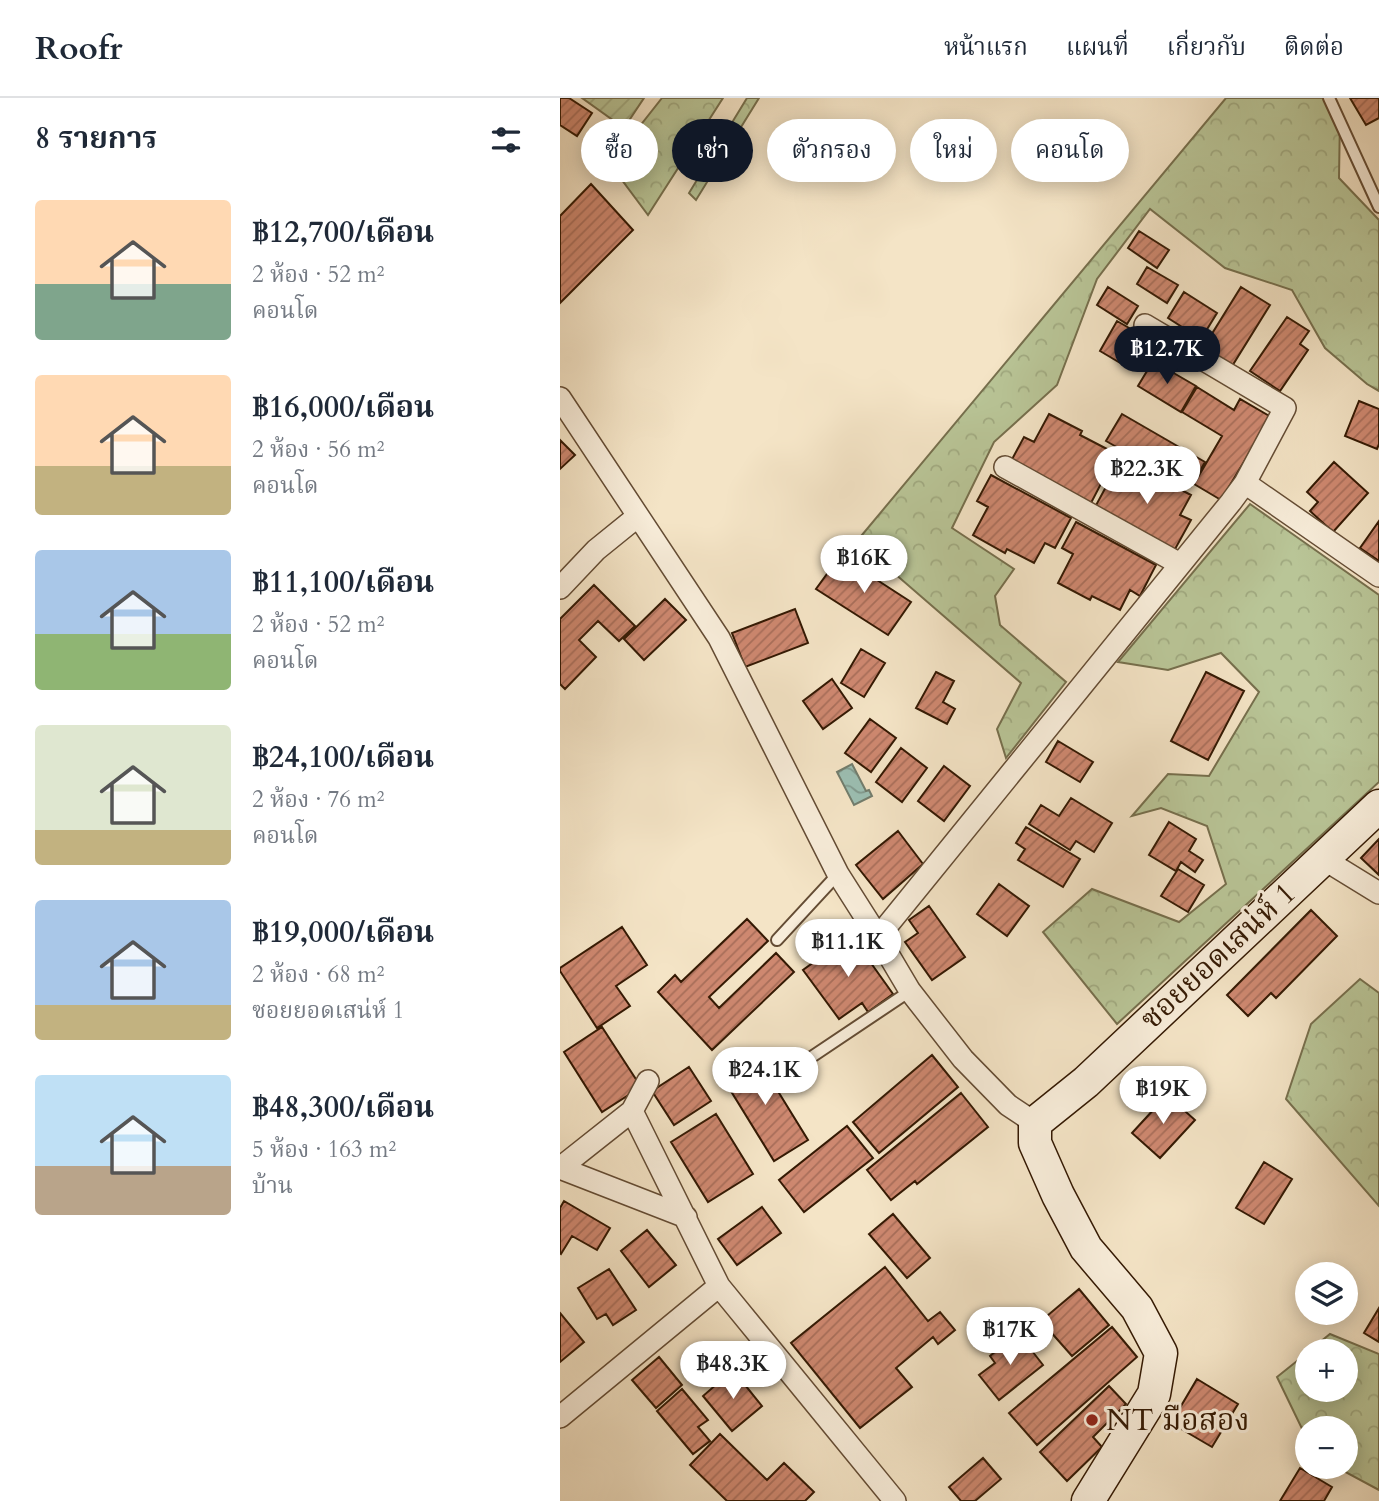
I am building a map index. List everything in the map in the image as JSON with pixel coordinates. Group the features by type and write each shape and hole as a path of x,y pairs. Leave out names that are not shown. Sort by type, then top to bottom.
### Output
{"street":[{"path":"878,937 1245,483 1285,408 1145,325"},
{"path":"560,398 719,638 838,874 910,991 963,1059 1008,1105 1035,1123 1035,1143 1086,1248 1137,1308 1161,1353 1154,1394 1088,1501"},
{"path":"1005,467 1180,564"},
{"path":"1245,483 1379,576"},
{"path":"560,588 596,550 638,516"},
{"name":"ซอยยอดเสน่ห์ 1","path":"1035,1123 1086,1082 1379,806"},
{"path":"1322,858 1379,893"},
{"path":"560,1168 632,1111 648,1081"},
{"path":"632,1111 719,1286 895,1501"},
{"path":"560,1168 686,1217"},
{"path":"560,1418 719,1286"}],"lane":[{"path":"1329,98 1379,207"},
{"path":"777,940 838,874"},
{"path":"804,1062 910,991"}],"green space":[{"path":"582,98 644,98 630,119 611,119"},
{"path":"662,98 723,98 710,119 672,119 672,178 648,215 623,182 658,182 658,119 645,119"},
{"path":"747,98 759,98 746,119 734,119"},
{"path":"1226,98 1334,98 1340,117 1339,178 1379,220 1379,391 1325,348 1292,290 1225,268 1150,209 1097,279 1057,385 994,442 952,528 1014,569 995,596 1000,625 1066,682 1006,758 997,729 1021,683 857,541"},
{"path":"696,182 707,182 696,200 689,193"},
{"path":"1250,504 1379,595 1379,782 1117,1024 1043,932 1092,889 1179,922 1226,884 1207,826 1161,808 1132,816 1168,774 1209,776 1259,692 1221,653 1168,670 1118,662"},
{"path":"1360,979 1379,993 1379,1206 1286,1099 1311,1024"},
{"path":"1330,1334 1342,1339 1324,1339"},
{"path":"1358,1345 1379,1354 1379,1490 1358,1479 1358,1416 1296,1416 1277,1377 1295,1363 1295,1402 1358,1402"}],"water":[{"path":"852,764 866,791 869,790 872,796 854,805 837,772"}],"building":[{"path":"560,98 569,98 592,113 588,119 581,119 581,130 577,136 560,125"},
{"path":"1350,98 1379,98 1379,118 1366,125"},
{"path":"591,184 633,230 560,303 560,216"},
{"path":"1139,231 1169,250 1157,268 1128,248"},
{"path":"1147,267 1178,285 1167,303 1137,284"},
{"path":"1108,287 1138,306 1127,324 1097,305"},
{"path":"1241,287 1270,305 1229,371 1200,353"},
{"path":"1184,292 1217,313 1201,339 1168,318"},
{"path":"1287,317 1309,331 1300,344 1308,350 1280,391 1250,371"},
{"path":"1117,321 1150,340 1132,370 1100,351"},
{"path":"1153,361 1196,386 1181,412 1138,386"},
{"path":"1197,387 1234,410 1240,399 1271,417 1221,500 1194,484 1222,436 1182,412"},
{"path":"1359,401 1379,409 1377,449 1345,436"},
{"path":"1049,414 1082,431 1080,435 1107,449 1096,469 1106,474 1090,505 1010,463 1024,437 1034,442"},
{"path":"1122,414 1205,462 1191,486 1106,441"},
{"path":"560,440 575,455 560,469"},
{"path":"1133,460 1166,477 1164,481 1191,495 1180,515 1191,520 1174,551 1094,509 1108,483 1119,488"},
{"path":"1334,462 1368,493 1333,532 1310,511 1318,502 1307,492"},
{"path":"991,475 1071,518 1055,548 1045,543 1034,563 1007,549 1005,553 973,535 988,507 977,501"},
{"path":"1379,521 1379,561 1360,548"},
{"path":"1076,522 1156,565 1140,596 1130,590 1120,610 1092,596 1090,600 1058,583 1073,554 1062,548"},
{"path":"840,556 911,602 888,635 816,589"},
{"path":"594,585 635,626 619,641 598,621 579,640 596,657 565,689 560,684 560,619"},
{"path":"665,599 686,620 644,660 624,639"},
{"path":"795,609 808,643 745,667 732,633"},
{"path":"861,649 885,663 864,697 841,683"},
{"path":"936,672 954,681 943,702 955,709 947,724 916,708"},
{"path":"1206,672 1244,691 1208,760 1171,741"},
{"path":"832,679 852,708 823,729 803,701"},
{"path":"870,719 896,738 871,772 845,753"},
{"path":"1058,741 1093,762 1080,782 1046,762"},
{"path":"901,748 927,768 902,802 876,782"},
{"path":"944,766 970,786 944,821 918,801"},
{"path":"1071,798 1112,823 1094,852 1076,841 1070,850 1029,824 1041,805 1059,816"},
{"path":"1169,822 1196,839 1189,851 1203,860 1195,872 1181,862 1176,871 1149,855"},
{"path":"1026,827 1080,859 1063,887 1018,860 1025,849 1016,843"},
{"path":"898,831 923,864 883,899 856,865"},
{"path":"1379,839 1379,875 1361,858"},
{"path":"1178,869 1204,885 1188,912 1161,896"},
{"path":"999,884 1029,906 1007,936 977,914"},
{"path":"929,906 965,957 932,980 905,942 918,933 909,920"},
{"path":"1311,910 1337,936 1276,998 1271,993 1248,1016 1227,995"},
{"path":"747,919 768,941 709,997 719,1008 776,953 794,972 712,1050 658,992 675,975 681,982"},
{"path":"622,927 647,965 616,986 630,1006 597,1028 560,968"},
{"path":"851,935 893,994 868,1012 862,1003 839,1019 803,970"},
{"path":"602,1027 641,1087 602,1112 564,1052"},
{"path":"755,1054 808,1140 774,1161 721,1075"},
{"path":"932,1055 958,1087 879,1153 853,1122"},
{"path":"689,1067 711,1101 674,1125 652,1091"},
{"path":"961,1093 988,1127 917,1184 915,1181 891,1200 867,1170"},
{"path":"1167,1095 1195,1120 1160,1158 1132,1133"},
{"path":"716,1114 753,1174 708,1202 671,1142"},
{"path":"847,1126 873,1158 804,1212 779,1180"},
{"path":"1264,1162 1292,1179 1264,1224 1236,1208"},
{"path":"564,1201 610,1228 597,1250 572,1236 560,1253 560,1208"},
{"path":"762,1207 781,1233 737,1265 718,1239"},
{"path":"893,1214 930,1258 907,1278 869,1234"},
{"path":"647,1230 676,1265 649,1287 621,1251"},
{"path":"885,1267 928,1321 940,1312 955,1330 938,1344 933,1337 896,1368 912,1387 860,1428 791,1343"},
{"path":"609,1269 636,1310 613,1325 606,1314 597,1319 578,1288"},
{"path":"1079,1289 1109,1325 1072,1356 1041,1321"},
{"path":"1379,1308 1379,1342 1364,1333"},
{"path":"560,1313 584,1342 560,1362"},
{"path":"1112,1327 1137,1357 1037,1445 1009,1413"},
{"path":"1018,1333 1043,1365 999,1400 979,1375 995,1363 990,1356"},
{"path":"659,1357 682,1385 656,1408 632,1380"},
{"path":"733,1370 762,1406 732,1431 703,1396"},
{"path":"1197,1379 1238,1404 1212,1447 1171,1423"},
{"name":"NT มือสอง","path":"1109,1386 1126,1404 1093,1437 1102,1447 1067,1481 1040,1452"},
{"path":"682,1389 708,1420 698,1427 710,1441 693,1454 657,1411"},
{"path":"720,1434 767,1480 784,1463 814,1492 805,1501 727,1501 690,1465"},
{"path":"983,1458 1001,1479 975,1501 961,1501 949,1487"},
{"path":"1295,1476 1295,1479 1319,1479 1332,1487 1324,1501 1280,1501"}],"place":[{"name":"NT มือสอง","path":"1092,1420"}]}
